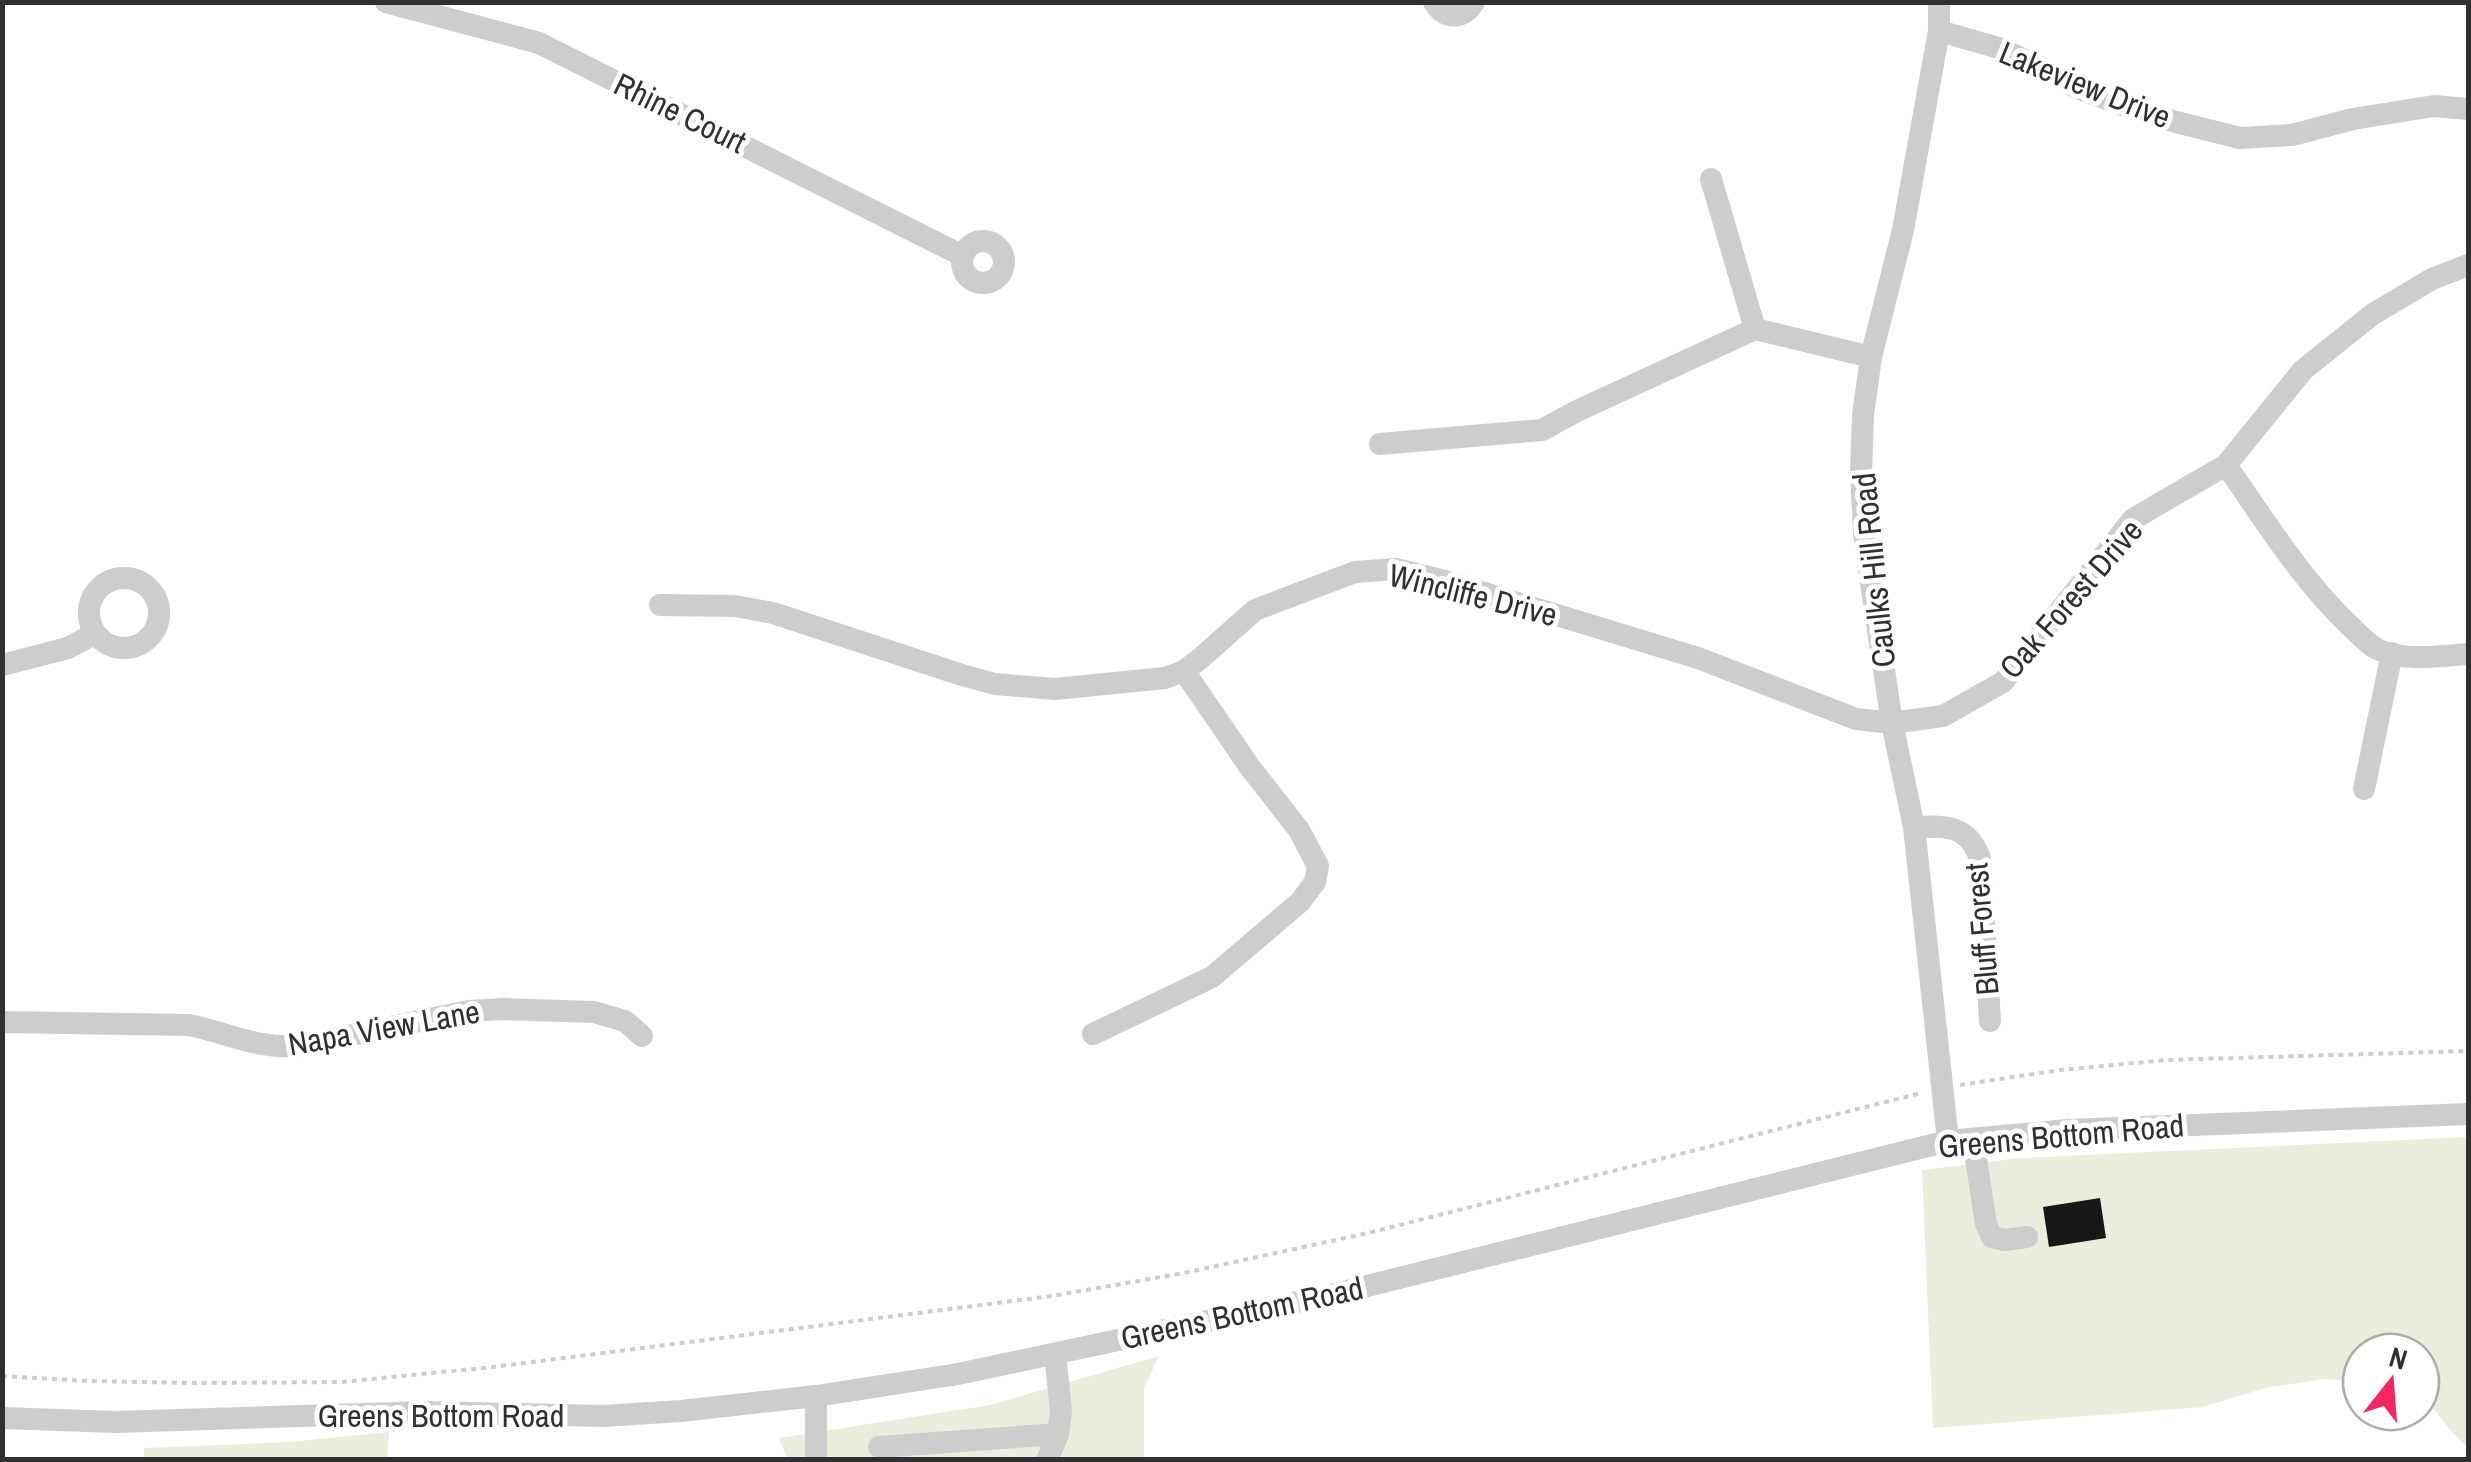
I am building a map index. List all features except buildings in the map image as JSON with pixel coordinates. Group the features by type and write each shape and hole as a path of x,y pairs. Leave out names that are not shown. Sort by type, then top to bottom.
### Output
{"street":[{"name":"Rhine Court","path":"386,2 540,44 963,256"},
{"path":"1434,2 1443,13 1457,16 1474,2"},
{"name":"Caulks Hill Road","path":"1939,2 1939,31 1903,230 1871,357 1863,415 1862,474 1864,534 1892,723 1914,827 1948,1141"},
{"name":"Lakeview Drive","path":"1939,31 1999,48 2077,88 2126,106 2240,138 2292,135 2353,119 2434,106 2468,109"},
{"path":"1711,179 1755,329"},
{"name":"Oak Forest Drive","path":"1892,723 1943,716 2002,682 2133,519 2226,465 2303,370 2373,314 2432,279 2468,265"},
{"path":"1380,444 1542,430 1755,329 1871,357"},
{"path":"2226,465 2304,574 2332,609 2365,640 2392,653 2468,654"},
{"name":"Wincliffe Drive","path":"660,605 735,606 774,612 994,684 1055,689 1165,678 1184,671 1255,610 1354,572 1396,569 1698,658 1856,719 1892,723"},
{"path":"2,664 68,648 94,634"},
{"path":"2364,789 2392,653"},
{"path":"1093,1034 1212,978 1300,902 1315,882 1318,866 1299,830 1249,766 1184,671"},
{"name":"Bluff Forest","path":"1914,827 1940,826 1962,831 1980,858 1990,1022"},
{"name":"Napa View Lane","path":"2,1022 189,1025 277,1048 470,1011 537,1010 612,1016 625,1020 642,1036"},
{"name":"Greens Bottom Road","path":"2,1418 116,1422 428,1412 603,1416 816,1396 958,1374 1335,1294 1948,1141 2068,1130 2468,1114"},
{"path":"1973,1139 1986,1224 1992,1236 2004,1240 2027,1237"},
{"path":"1047,1460 1062,1411 1054,1354"},
{"path":"816,1396 816,1460"},
{"path":"879,1447 1058,1434"}],"path":[{"path":"2,1376 198,1383 341,1382 493,1367 1052,1296 1184,1274 1368,1233 1942,1088 2060,1070 2167,1060 2468,1051"}],"green space":[{"path":"2468,1137 2468,1448 2441,1419 2441,1332 2341,1332 2341,1380 2265,1388 2203,1407 1933,1428 1922,1170 2021,1158"},
{"path":"1159,1356 1144,1388 1144,1459 788,1459 779,1438 990,1405"},
{"path":"389,1432 387,1459 144,1459 144,1448 290,1442"}]}
